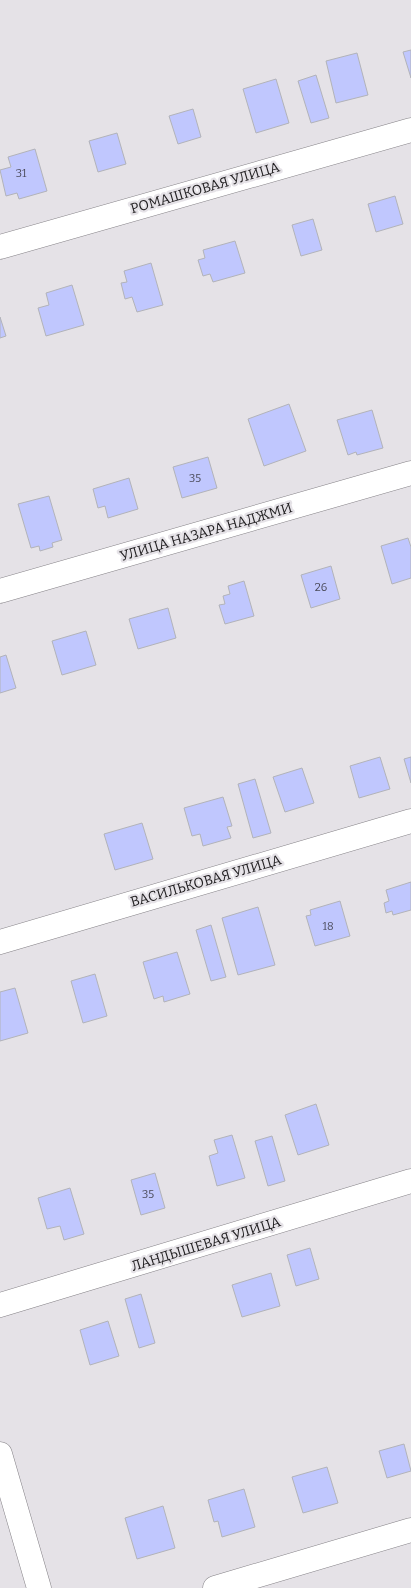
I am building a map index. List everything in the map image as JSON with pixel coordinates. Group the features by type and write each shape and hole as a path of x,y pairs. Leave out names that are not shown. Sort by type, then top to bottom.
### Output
{"street":[{"name":"РОМАШКОВАЯ УЛИЦА","path":"0,247 411,130"},
{"name":"УЛИЦА НАЗАРА НАДЖМИ","path":"0,591 411,474"},
{"name":"ВАСИЛЬКОВАЯ УЛИЦА","path":"0,942 411,821"},
{"name":"ЛАНДЫШЕВАЯ УЛИЦА","path":"0,1306 411,1182"},
{"path":"0,1454 39,1588"},
{"path":"215,1588 411,1530"}],"building":[{"path":"411,50 411,78 403,52"},
{"path":"357,53 368,95 336,103 326,61"},
{"path":"316,75 329,118 311,123 298,81"},
{"path":"276,79 289,123 256,133 243,89"},
{"path":"193,109 201,137 178,144 169,116"},
{"path":"117,133 126,164 98,172 89,141"},
{"path":"35,149 47,191 19,199 17,193 6,196 0,170 11,167 8,157"},
{"path":"395,196 403,224 376,232 368,204"},
{"path":"313,219 322,250 301,256 292,225"},
{"path":"235,241 245,273 213,282 210,274 203,276 198,260 205,258 203,250"},
{"path":"151,263 163,305 137,312 132,297 125,299 121,283 127,282 124,271"},
{"path":"72,285 84,325 46,336 38,308 49,305 46,293"},
{"path":"0,317 6,336 0,338"},
{"path":"289,404 306,451 264,466 248,419"},
{"path":"372,410 383,448 357,455 356,452 348,455 337,420"},
{"path":"208,457 217,488 182,498 173,467"},
{"path":"129,478 138,509 108,518 105,506 98,508 93,489"},
{"path":"49,496 62,540 52,543 53,547 40,551 39,546 31,548 18,504"},
{"path":"408,538 411,547 411,578 392,584 381,546"},
{"path":"331,566 340,599 311,608 301,575"},
{"path":"244,581 254,616 225,624 219,605 225,604 223,596 230,594 228,586"},
{"path":"168,608 176,638 138,649 129,619"},
{"path":"86,631 96,665 62,675 52,641"},
{"path":"6,655 16,688 0,693 0,657"},
{"path":"380,757 390,789 359,798 350,766"},
{"path":"411,757 411,783 404,759"},
{"path":"302,768 314,803 285,812 273,777"},
{"path":"255,779 271,833 253,838 238,784"},
{"path":"223,797 232,826 227,827 231,838 203,846 200,834 192,836 184,808"},
{"path":"142,823 153,859 115,870 104,834"},
{"path":"411,882 411,910 393,915 392,911 386,913 384,903 389,901 386,890"},
{"path":"340,901 350,936 315,946 306,916 311,915 310,910"},
{"path":"258,907 275,965 238,975 222,918"},
{"path":"211,925 226,977 211,981 196,930"},
{"path":"177,952 190,994 164,1002 163,996 154,999 143,962"},
{"path":"95,974 107,1016 83,1023 71,981"},
{"path":"15,988 28,1033 0,1041 0,992"},
{"path":"316,1104 329,1145 298,1155 285,1115"},
{"path":"232,1135 245,1178 217,1186 209,1156 218,1153 214,1140"},
{"path":"272,1136 285,1181 268,1186 255,1141"},
{"path":"155,1173 165,1208 141,1215 131,1180"},
{"path":"70,1188 84,1234 64,1240 60,1226 47,1229 38,1198"},
{"path":"310,1248 319,1279 296,1286 287,1255"},
{"path":"271,1273 280,1306 242,1317 232,1285"},
{"path":"141,1294 155,1343 139,1348 125,1299"},
{"path":"108,1321 119,1356 90,1365 80,1330"},
{"path":"404,1444 411,1471 387,1478 379,1451"},
{"path":"327,1467 338,1503 303,1513 292,1477"},
{"path":"244,1489 255,1527 222,1537 218,1521 214,1522 208,1500"},
{"path":"163,1506 175,1548 137,1559 125,1518"}]}
